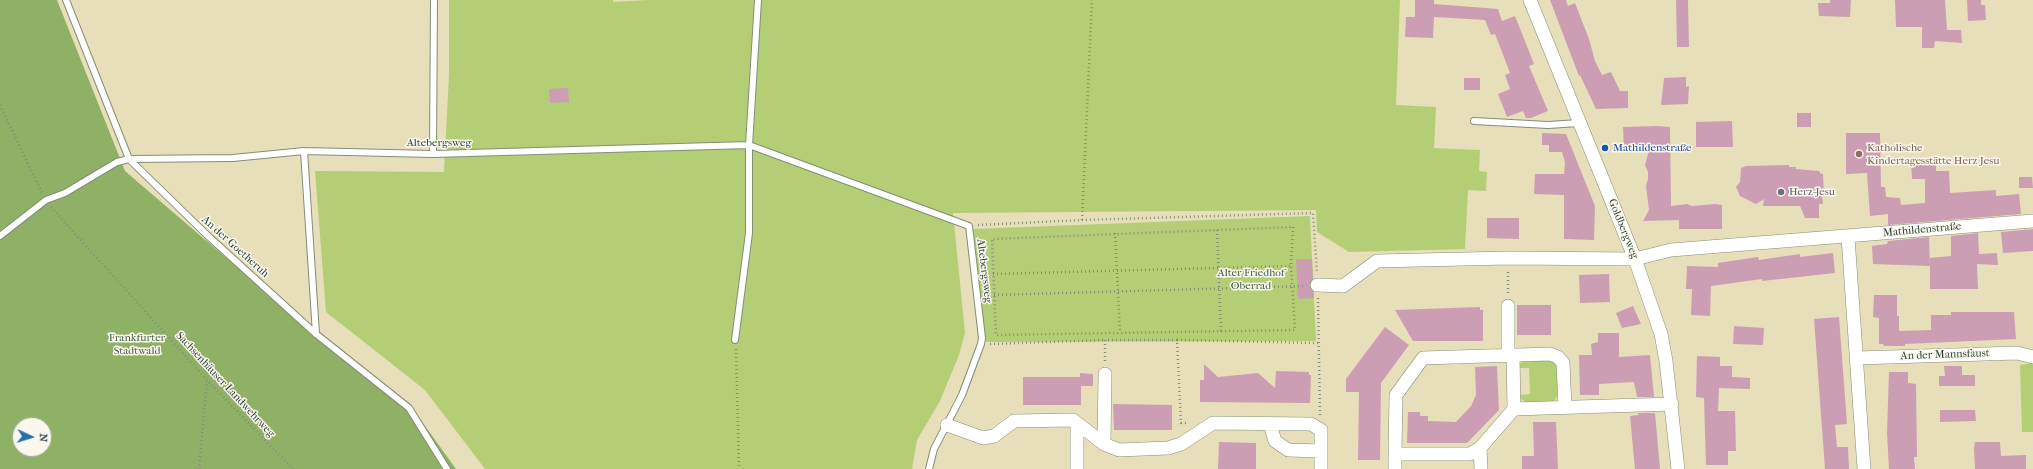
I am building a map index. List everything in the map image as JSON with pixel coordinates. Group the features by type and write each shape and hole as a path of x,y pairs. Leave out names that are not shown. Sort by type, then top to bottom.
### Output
{"street":[{"name":"Goldbergweg","path":"1530,0 1635,259 1664,347 1672,404 1678,469"},
{"name":"Mathildenstraße","path":"1317,285 1343,286 1377,261 1508,258 1635,259 1671,250 2033,221"},
{"path":"1848,237 1864,469"},
{"path":"1395,454 1470,454 1480,448 1514,409 1508,306"},
{"name":"An der Mannsfaust","path":"1857,358 2017,353 2033,357"},
{"path":"1395,469 1396,395 1423,358 1510,354 1550,354 1558,357 1563,363 1566,407"},
{"path":"1104,444 1105,374"},
{"path":"1514,409 1672,404"},
{"path":"947,425 983,438 994,436 1014,421 1073,420 1104,444 1119,450 1168,448 1181,444 1213,423 1311,424 1321,430 1321,469"},
{"path":"1077,423 1078,469"},
{"path":"1270,424 1275,441 1288,450 1321,451"},
{"path":"1480,448 1481,469"}],"lane":[{"name":"An der Goetheruh","path":"66,0 129,159 207,235 316,334 409,408 447,469"},
{"path":"432,154 434,0"},
{"path":"736,340 749,233 749,145 758,0"},
{"path":"1474,121 1548,125 1579,123"},
{"name":"Altebergsweg","path":"0,236 47,202 117,162 129,159 233,158 304,151 432,154 749,145 968,226 982,338 962,395 934,449 929,469"},
{"path":"304,151 316,334"}],"path":[{"path":"1082,220 1092,0"},
{"name":"Sachsenhäuser Landwehrweg","path":"0,105 47,202 207,380 293,469"},
{"path":"968,226 1082,220 1313,214 1317,285 1321,430"},
{"path":"1293,227 1291,266 1295,330 996,336 992,238 1115,233 1293,227"},
{"path":"1217,230 1221,331"},
{"path":"1115,233 1120,333"},
{"path":"1508,258 1508,306"},
{"path":"993,274 1291,266"},
{"path":"994,295 1317,285"},
{"path":"736,340 739,469"},
{"path":"981,344 1105,340 1318,343"},
{"path":"1105,340 1105,374"},
{"path":"1176,340 1181,423 1213,423"},
{"path":"199,469 207,380"}],"green space":[{"name":"Frankfurter Stadtwald","path":"0,0 57,0 125,171 315,334 412,408 456,469 0,469"},
{"path":"449,0 613,0 613,2 648,0 1400,0 1396,105 1436,107 1434,148 1480,150 1479,171 1487,172 1486,191 1468,190 1465,249 1349,252 1317,232 1316,210 953,213 965,333 959,355 940,401 917,440 912,469 485,469 425,390 326,312 315,171 444,172 449,75"},
{"name":"Alter Friedhof Oberrad","path":"1310,216 1316,341 986,342 973,229"},
{"path":"1523,360 1554,361 1558,370 1560,382 1558,394 1553,402 1533,403 1521,399 1519,395 1530,394 1529,368 1518,368"},
{"path":"2033,363 2033,432 2022,432 2020,365"}],"building":[{"path":"1415,0 1434,0 1434,4 1498,9 1502,21 1515,16 1534,64 1529,66 1548,111 1531,118 1526,118 1523,111 1507,117 1498,94 1510,89 1505,75 1510,73 1495,34 1491,35 1485,20 1434,17 1433,38 1405,37 1406,17 1415,17"},
{"path":"1550,0 1566,0 1568,6 1575,3 1589,39 1595,61 1602,75 1611,72 1620,91 1628,91 1628,108 1596,109 1580,75 1579,76"},
{"path":"1676,0 1688,0 1689,47 1677,47"},
{"path":"1830,0 1851,0 1850,17 1819,16 1818,3 1830,3"},
{"path":"1895,0 1945,0 1947,30 1961,30 1962,43 1935,41 1934,48 1922,48 1922,27 1896,27"},
{"path":"1967,0 1981,0 1981,5 1985,5 1986,20 1968,21"},
{"path":"1686,77 1686,87 1689,86 1688,104 1661,105 1664,78"},
{"path":"1464,78 1480,78 1480,90 1464,90"},
{"path":"568,88 569,102 550,103 549,89"},
{"path":"1797,113 1811,113 1811,127 1797,127"},
{"path":"1732,121 1733,147 1696,147 1696,122"},
{"path":"1623,127 1670,127 1671,206 1687,204 1692,206 1715,204 1722,205 1722,229 1679,229 1679,220 1643,221 1649,210 1646,186 1648,172 1645,165 1649,150 1624,151"},
{"path":"1542,133 1566,134 1595,206 1594,240 1564,239 1564,195 1534,194 1535,174 1564,174 1565,162 1562,152 1549,152 1549,145 1542,145"},
{"path":"1846,133 1880,133 1881,187 1885,187 1886,197 1900,198 1901,205 1925,203 1925,179 1912,179 1911,160 1936,160 1936,171 1949,171 1950,193 1996,190 1996,196 2019,194 2021,214 1888,225 1888,214 1870,216 1867,173 1846,174"},
{"name":"Herz-Jesu","path":"1789,165 1789,167 1796,167 1796,169 1819,171 1823,174 1824,196 1822,196 1823,204 1819,204 1819,218 1805,218 1800,206 1763,206 1764,199 1756,204 1740,196 1736,187 1740,182 1741,168 1746,166"},
{"path":"2019,177 2032,177 2033,188 2019,188"},
{"path":"1487,218 1519,218 1519,239 1487,238"},
{"path":"2033,229 2033,251 2003,253 2001,232"},
{"path":"1978,233 1979,254 1997,253 1998,265 1977,264 1978,289 1930,289 1930,258 1951,256 1951,236"},
{"path":"1929,237 1930,266 1873,264 1872,246 1887,244 1888,241"},
{"path":"1833,253 1835,273 1762,281 1762,279 1711,286 1710,316 1691,315 1692,289 1686,289 1687,266 1718,267 1718,263 1758,257 1759,260 1800,254 1800,257"},
{"path":"1296,259 1312,259 1313,278 1309,285 1314,292 1314,298 1298,299"},
{"path":"1609,274 1610,302 1580,303 1579,275"},
{"path":"1874,295 1897,295 1899,331 1931,330 1931,315 1951,315 1951,312 2014,312 2016,339 1884,346 1883,344 1879,344 1879,318 1873,317"},
{"path":"1517,305 1551,305 1551,335 1517,335"},
{"path":"1633,306 1641,324 1622,328 1616,313"},
{"path":"1480,307 1480,310 1483,310 1483,341 1413,341 1395,310"},
{"path":"1839,317 1847,424 1835,425 1837,447 1848,447 1849,469 1825,469 1814,319"},
{"path":"1734,326 1764,328 1763,345 1733,344"},
{"path":"1385,327 1409,345 1381,383 1380,460 1358,460 1359,392 1346,392 1346,379"},
{"path":"1598,333 1619,333 1619,357 1650,355 1654,397 1637,397 1634,382 1599,384 1599,395 1580,395 1579,355 1592,355 1591,344 1598,342"},
{"path":"1697,356 1720,357 1720,366 1732,366 1732,377 1750,378 1750,389 1719,388 1718,411 1735,411 1736,451 1728,451 1728,465 1706,465 1704,398 1696,397"},
{"path":"1204,364 1218,377 1258,373 1275,388 1276,371 1309,372 1309,375 1311,375 1310,403 1200,402 1200,380 1204,380"},
{"path":"1497,366 1499,410 1467,443 1407,443 1408,412 1420,412 1420,416 1428,416 1428,421 1456,422 1471,406 1476,395 1475,367"},
{"path":"1944,366 1962,366 1962,375 1975,375 1975,386 1939,386 1939,376 1945,376"},
{"path":"1889,372 1908,372 1908,383 1916,384 1917,457 1914,457 1915,469 1889,469 1887,433"},
{"path":"1080,373 1093,374 1093,386 1081,386 1081,405 1023,405 1023,377 1080,377"},
{"path":"1113,404 1172,405 1172,430 1114,430"},
{"path":"1940,410 1975,410 1976,421 1940,422"},
{"path":"1638,413 1655,413 1660,469 1635,469 1630,416 1639,415"},
{"path":"1533,422 1556,422 1558,469 1522,469 1522,456 1534,456"},
{"path":"1219,442 1256,443 1256,469 1218,469"},
{"path":"1975,442 2000,442 2001,456 2026,455 2026,469 1975,469"}],"place":[{"name":"Mathildenstraße","path":"1605,148"},
{"name":"Katholische Kindertagesstätte Herz Jesu","path":"1859,154"},
{"name":"Herz-Jesu","path":"1781,192"}]}
